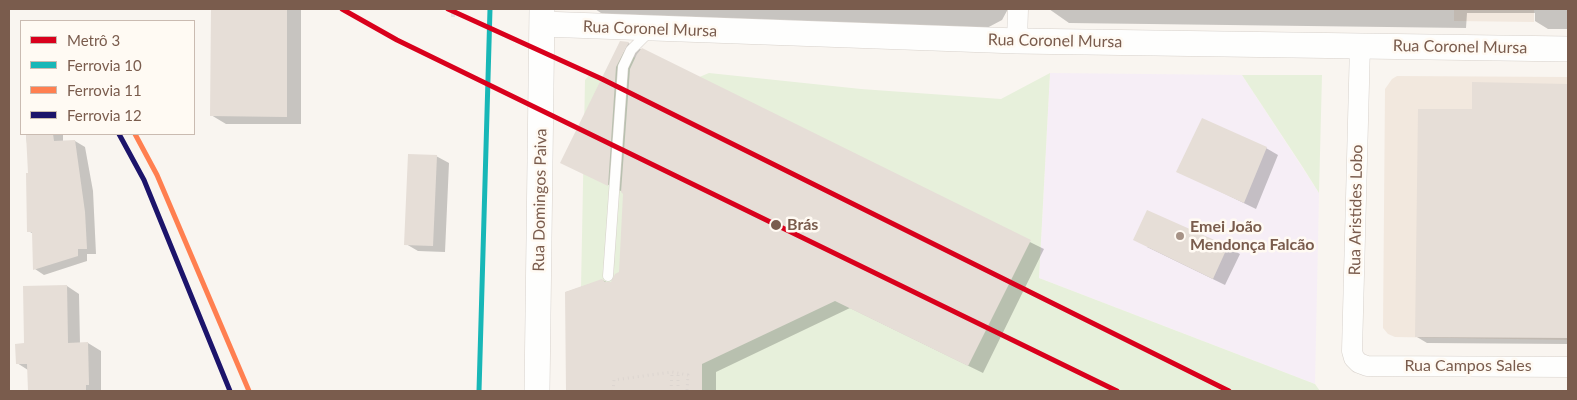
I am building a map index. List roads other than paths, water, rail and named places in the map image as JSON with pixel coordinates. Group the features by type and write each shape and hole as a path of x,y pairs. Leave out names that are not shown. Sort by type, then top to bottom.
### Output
{"street":[{"path":"1018,9 1018,41"},
{"name":"Rua Coronel Mursa","path":"542,16 652,29 1018,41 1568,49"},
{"name":"Rua Domingos Paiva","path":"537,391 542,16"},
{"name":"Rua Aristides Lobo","path":"1360,45 1352,351 1359,363 1367,366"},
{"name":"Rua Campos Sales","path":"1367,366 1568,367"}],"lane":[{"path":"608,276 624,67 631,50 652,29"}],"railway":[{"path":"453,9 453,22"}],"metro line":[{"name":"3","path":"342,9 397,40 1117,391"},
{"name":"3","path":"448,9 602,79 1229,391"}],"rail line":[{"name":"10","path":"479,391 490,9"},
{"name":"12","path":"120,135 144,180 230,391"},
{"name":"11","path":"136,135 157,175 249,391"}],"place":[{"name":"Brás","path":"776,225"},
{"name":"Emei João Mendonça Falcão","path":"1180,236"}]}
